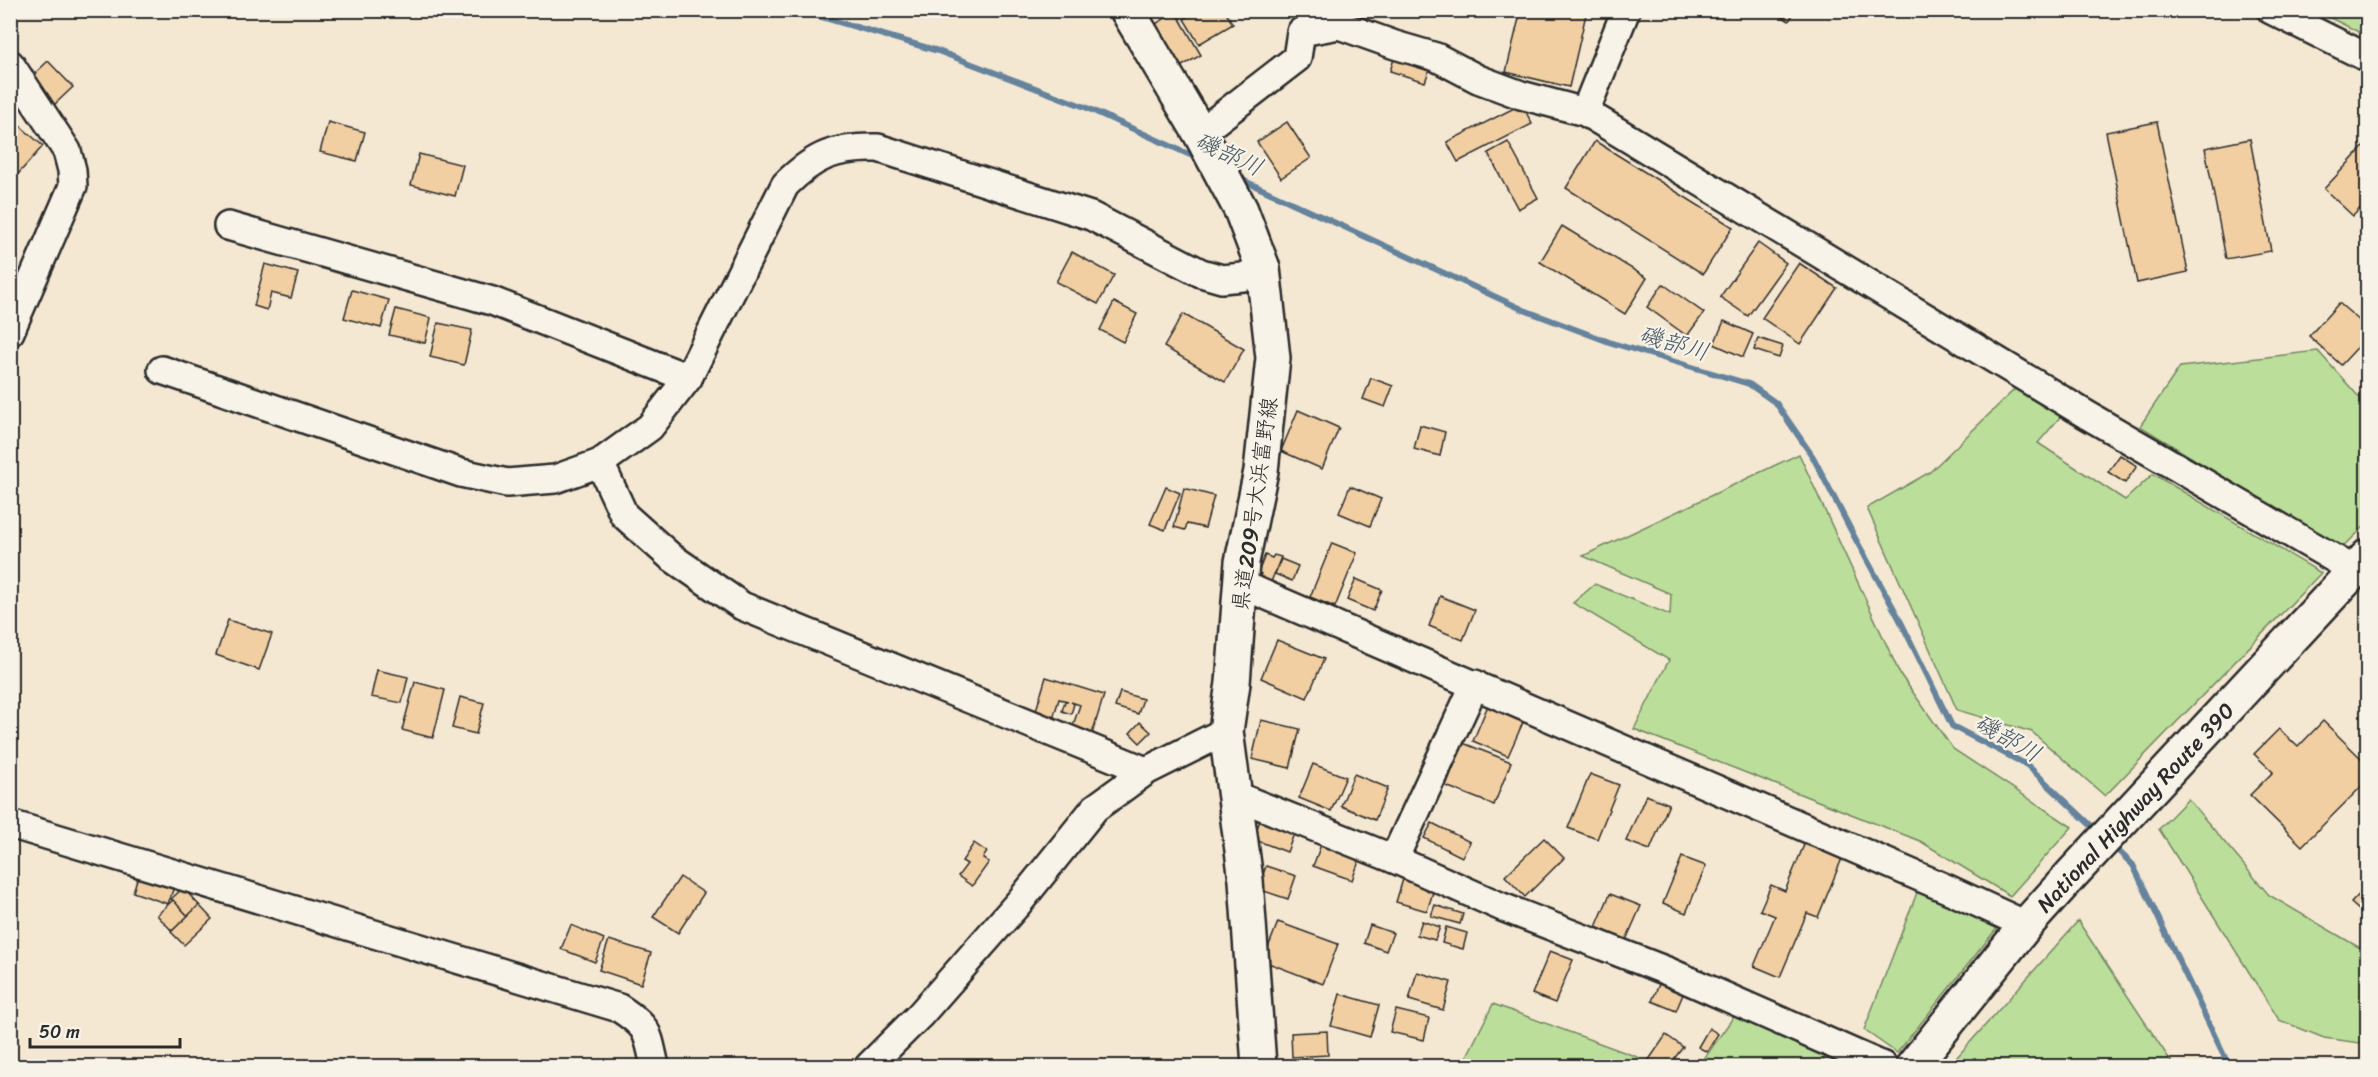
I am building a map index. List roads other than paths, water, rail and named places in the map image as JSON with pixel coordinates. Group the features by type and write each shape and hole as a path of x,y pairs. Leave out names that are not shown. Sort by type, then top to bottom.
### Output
{"main road":[{"name":"県道209号大浜富野線","path":"1127,10 1200,133 1241,210 1263,268 1273,358 1261,471 1242,562 1233,683 1226,731 1246,880 1259,1066"},
{"name":"National Highway Route 390","path":"1913,1066 2026,925 2129,811 2361,563"}],"street":[{"path":"1585,112 1626,10"},
{"path":"2271,10 2367,58"},
{"path":"1200,133 1297,58 1301,32 1339,25 1437,57 1478,79 1521,95 1585,112 2087,415 2361,563"},
{"path":"10,64 67,151 73,186 10,332"},
{"path":"162,370 460,472 507,483 555,479 600,463 650,427 688,378 785,185 804,166 826,153 852,147 878,148 1092,216 1201,273 1222,279 1243,277 1263,268"},
{"path":"228,226 492,301 688,378"},
{"path":"600,463 624,515 671,557 742,606 1146,771"},
{"path":"1240,584 1950,890 2026,925"},
{"path":"1394,859 1475,684"},
{"path":"869,1066 920,1015 1021,900 1095,808 1146,771 1226,731"},
{"path":"1234,795 1394,859 1502,907 1667,971 1883,1066"},
{"path":"10,824 619,1008 637,1019 646,1030 655,1066"}],"waterway":[{"name":"磯部川","path":"798,10 938,51 1085,107 1199,159"},
{"name":"磯部川","path":"1238,178 1524,310 1612,343 1749,384 1776,403 1813,457 1899,618 1952,726 2027,765 2098,832"},
{"name":"磯部川","path":"2112,845 2133,865 2229,1066"}]}
